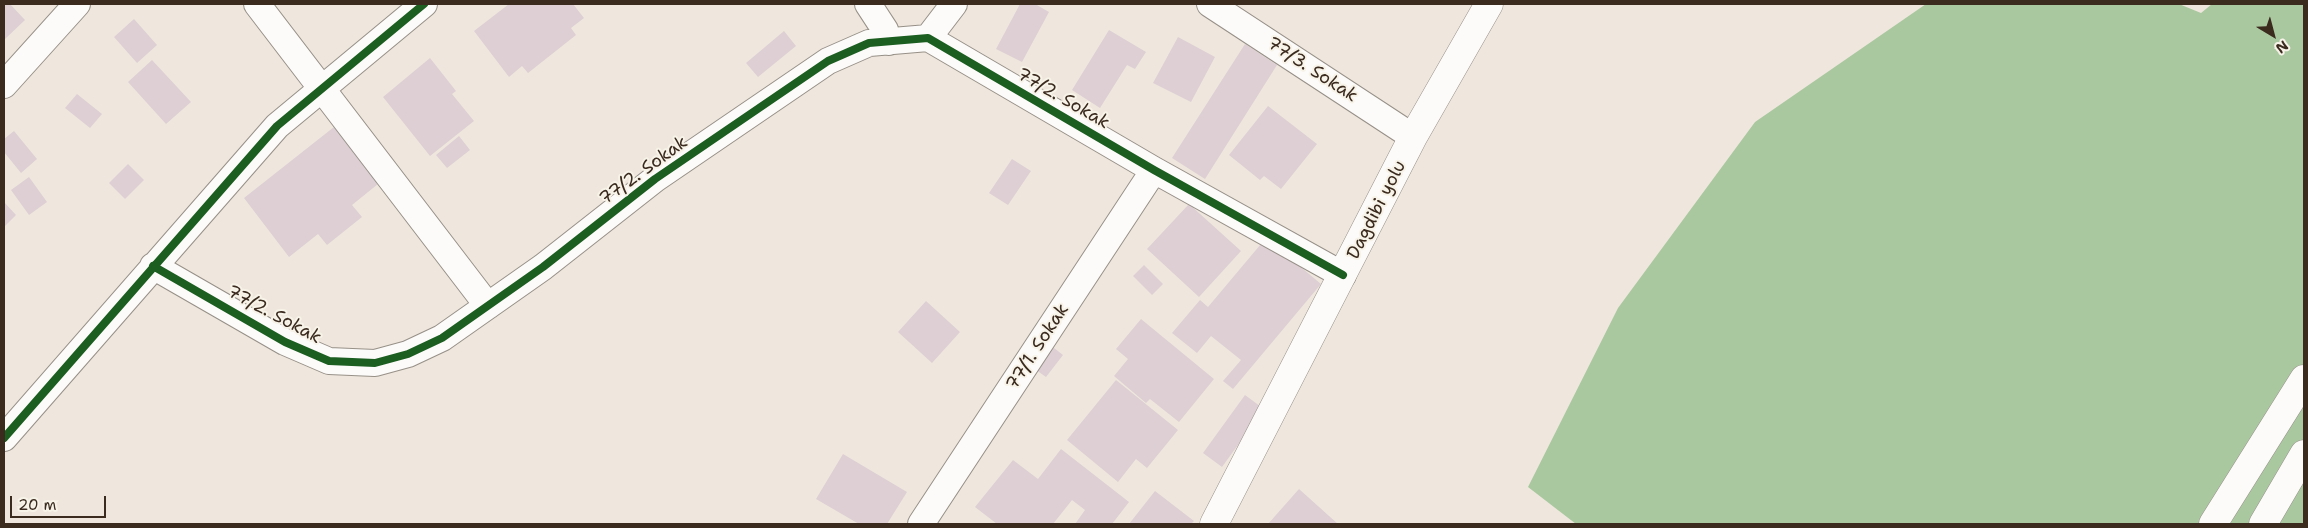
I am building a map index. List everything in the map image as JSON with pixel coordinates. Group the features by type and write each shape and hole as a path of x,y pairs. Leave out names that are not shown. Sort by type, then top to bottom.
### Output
{"street":[{"path":"4,85 77,4"},
{"path":"257,4 488,306"},
{"path":"4,438 277,126 424,4"},
{"path":"868,4 886,30 889,42"},
{"path":"928,38 954,4"},
{"name":"77/3. Sokak","path":"1210,4 1413,137"},
{"name":"Dagdibi yolu","path":"1214,524 1413,137 1489,4"},
{"name":"77/2. Sokak","path":"154,266 285,342 329,361 375,364 408,354 442,338 543,267 655,180 828,61 869,43 928,38 1154,170 1343,275"},
{"name":"77/1. Sokak","path":"921,524 1154,170"},
{"path":"2213,524 2304,379"},
{"path":"2263,524 2304,454"}],"green space":[{"path":"1926,4 2179,4 2201,13 2212,4 2304,4 2304,524 1576,524 1528,487 1618,308 1755,122"}],"building":[{"path":"4,4 10,4 25,20 5,39 4,37"},
{"path":"509,4 573,4 584,18 571,28 576,35 528,73 522,66 509,77 474,31"},
{"path":"1020,4 1035,4 1049,12 1022,62 996,49"},
{"path":"134,19 157,45 137,63 114,37"},
{"path":"1109,30 1146,52 1135,69 1127,65 1100,108 1072,90"},
{"path":"784,31 796,46 758,77 746,63"},
{"path":"1178,37 1215,57 1191,102 1153,83"},
{"path":"1245,44 1277,65 1205,179 1172,158"},
{"path":"430,58 456,91 452,94 474,121 430,156 383,97"},
{"path":"152,60 191,102 166,124 128,82"},
{"path":"77,94 102,114 90,128 65,108"},
{"path":"1268,106 1317,144 1281,189 1264,176 1260,180 1229,155"},
{"path":"334,127 378,184 352,205 362,217 327,245 318,234 289,257 244,198"},
{"path":"14,131 37,159 21,173 4,152 4,139"},
{"path":"459,136 470,150 447,168 436,155"},
{"path":"1012,159 1031,171 1008,205 989,193"},
{"path":"128,164 144,180 125,199 109,183"},
{"path":"29,177 47,202 29,215 11,190"},
{"path":"4,202 16,215 4,227"},
{"path":"1189,204 1241,251 1199,297 1147,249"},
{"path":"1266,238 1321,284 1233,389 1223,381 1241,360 1211,336 1197,353 1172,333 1200,300 1208,307"},
{"path":"1144,265 1163,284 1152,295 1133,276"},
{"path":"926,301 960,332 932,363 898,332"},
{"path":"1141,319 1214,379 1179,422 1150,399 1146,403 1114,376 1128,359 1116,349"},
{"path":"1045,341 1063,355 1046,377 1029,365"},
{"path":"1116,380 1178,430 1147,468 1136,459 1118,482 1067,440"},
{"path":"1245,395 1264,409 1222,467 1203,453"},
{"path":"1061,449 1129,502 1112,524 1075,524 1085,510 1072,500 1053,524 997,524 975,507 1013,460 1038,479"},
{"path":"843,454 907,492 887,524 859,524 816,499"},
{"path":"1299,489 1338,524 1268,524"},
{"path":"1155,491 1194,521 1191,524 1129,524"}],"cycle path":[{"path":"4,438 277,126 424,4"},
{"path":"153,266 285,342 329,361 375,363 408,354 442,338 543,267 655,179 828,61 869,43 928,38 1154,170 1343,275"}]}
